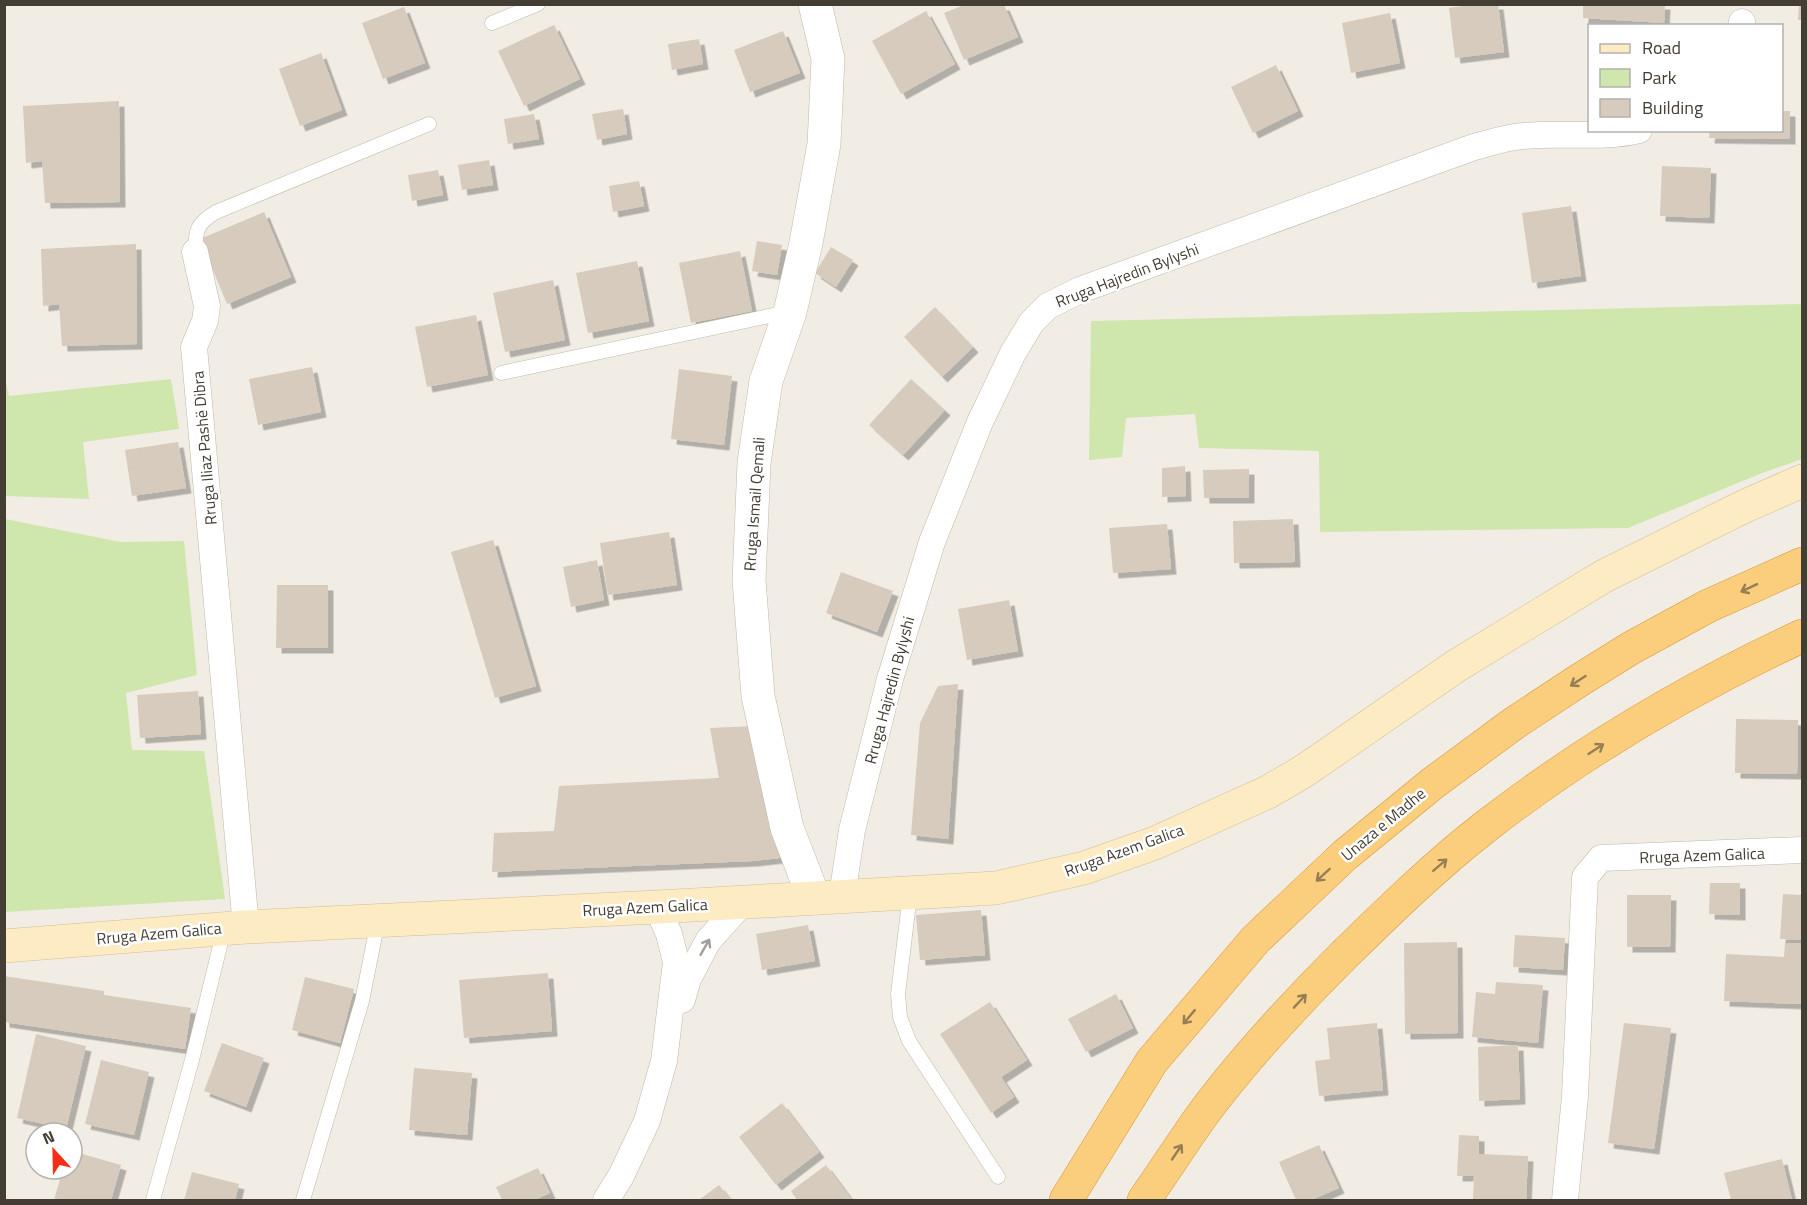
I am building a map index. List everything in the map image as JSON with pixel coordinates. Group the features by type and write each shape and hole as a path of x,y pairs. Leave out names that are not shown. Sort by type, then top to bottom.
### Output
{"highway":[{"name":"Unaza e Madhe","path":"1066,1200 1152,1061 1256,939 1345,855 1433,783 1513,724 1578,681 1631,648 1708,606 1803,564"},
{"path":"1144,1200 1200,1118 1274,1029 1374,926 1433,871 1493,821 1587,754 1646,716 1726,673 1803,636"}],"main road":[{"name":"Rruga Azem Galica","path":"4,946 235,927 996,888 1084,868 1155,843 1268,792 1304,771 1456,666 1604,576 1743,507 1803,481"}],"street":[{"name":"Rruga Ismail Qemali","path":"815,4 828,59 824,144 806,243 790,312 766,381 754,463 748,580 758,696 788,828 828,897"},
{"name":"Rruga Hajredin Bylyshi","path":"828,897 852,830 890,679 932,542 980,422 1013,353 1031,323 1048,306 1080,290 1474,147 1523,136 1585,136 1630,132"},
{"name":"Rruga Iliaz Pashë Dibra","path":"195,252 207,306 205,321 194,347 235,927"},
{"name":"Rruga Azem Galica","path":"1565,1200 1575,1096 1585,877 1601,858 1803,850"},
{"path":"606,1200 621,1176 647,1121 688,979 708,941 742,902"},
{"path":"648,907 670,1011 664,1061"}],"lane":[{"path":"492,23 538,4"},
{"name":"Rruga Iliaz Pashë Dibra","path":"195,252 196,231 202,220 216,212 429,124"},
{"path":"501,373 790,312"},
{"path":"910,894 898,994 900,1017 909,1041 998,1177"},
{"path":"303,1200 362,1002 378,921"},
{"path":"153,1200 192,1060 235,927"}],"green space":[{"path":"1802,304 1802,459 1628,528 1320,532 1319,451 1199,448 1195,414 1126,418 1122,457 1089,460 1091,321"},
{"path":"4,374 9,396 171,379 179,429 83,442 89,499 5,496"},
{"path":"5,519 121,542 184,541 197,675 126,693 132,750 204,751 225,899 5,912"}],"building":[{"path":"1498,4 1504,52 1455,58 1449,8"},
{"path":"1583,4 1665,4 1664,23 1583,18"},
{"path":"1799,4 1802,4 1802,20 1798,20"},
{"path":"964,5 1004,5 1018,37 964,60 944,13"},
{"path":"404,7 425,63 383,79 362,23"},
{"path":"926,11 955,64 901,94 872,41"},
{"path":"1390,13 1400,63 1351,73 1342,23"},
{"path":"554,25 580,79 524,106 498,51"},
{"path":"783,31 800,73 750,92 734,50"},
{"path":"699,39 703,64 672,70 668,44"},
{"path":"321,53 342,110 300,126 279,69"},
{"path":"1276,65 1298,111 1253,133 1231,87"},
{"path":"119,101 120,202 45,203 42,161 26,163 23,106"},
{"path":"623,109 627,134 597,140 592,114"},
{"path":"1783,111 1790,111 1790,139 1709,138 1710,132 1783,132"},
{"path":"534,114 539,139 508,144 504,119"},
{"path":"489,160 493,185 462,190 458,165"},
{"path":"1662,166 1711,168 1709,218 1660,216"},
{"path":"438,170 443,195 412,201 408,175"},
{"path":"639,181 644,206 613,212 609,186"},
{"path":"1571,206 1581,276 1532,283 1522,213"},
{"path":"264,212 291,277 227,304 200,239"},
{"path":"757,241 782,245 777,275 752,271"},
{"path":"136,244 137,344 62,346 59,304 43,306 41,249"},
{"path":"831,247 853,260 836,287 815,273"},
{"path":"740,251 752,311 691,323 679,263"},
{"path":"637,261 649,321 588,333 576,273"},
{"path":"553,280 565,340 505,352 493,293"},
{"path":"935,307 973,347 942,377 904,337"},
{"path":"476,315 488,375 427,387 415,327"},
{"path":"312,367 321,412 258,425 249,379"},
{"path":"679,369 732,376 724,445 671,439"},
{"path":"911,379 945,410 903,455 869,425"},
{"path":"178,442 186,488 132,496 125,450"},
{"path":"1185,466 1186,496 1162,497 1162,468"},
{"path":"1249,469 1249,498 1204,498 1203,470"},
{"path":"1293,519 1295,562 1234,563 1233,521"},
{"path":"1167,524 1171,569 1113,573 1109,528"},
{"path":"669,532 677,585 608,595 600,543"},
{"path":"493,540 536,686 495,698 451,552"},
{"path":"597,560 604,600 571,607 563,567"},
{"path":"841,572 893,591 877,632 826,613"},
{"path":"277,585 328,585 328,648 276,648"},
{"path":"1009,600 1018,651 967,660 958,609"},
{"path":"958,684 948,839 911,835 920,723 938,686"},
{"path":"198,691 201,734 140,738 137,695"},
{"path":"1736,719 1798,720 1797,774 1735,773"},
{"path":"755,726 788,857 752,861 492,872 494,833 554,831 559,786 719,778 710,728"},
{"path":"1710,883 1740,883 1740,915 1709,914"},
{"path":"1783,894 1802,895 1802,940 1780,939"},
{"path":"1627,895 1671,895 1670,947 1627,947"},
{"path":"981,910 985,955 920,960 916,915"},
{"path":"808,925 815,961 762,970 756,934"},
{"path":"1515,935 1565,938 1563,970 1513,967"},
{"path":"1457,942 1458,1033 1405,1034 1404,943"},
{"path":"1785,943 1802,943 1802,1004 1724,1001 1726,954 1784,957"},
{"path":"548,973 552,1031 464,1038 459,980"},
{"path":"4,976 104,991 104,995 191,1008 185,1049 4,1022"},
{"path":"305,977 354,989 340,1043 292,1030"},
{"path":"1496,982 1543,985 1538,1043 1472,1037 1476,992 1495,994"},
{"path":"1116,994 1133,1028 1086,1052 1068,1019"},
{"path":"990,1002 1027,1060 1001,1077 1014,1097 991,1113 940,1034"},
{"path":"1377,1023 1383,1090 1319,1096 1315,1061 1330,1059 1327,1028"},
{"path":"1624,1023 1671,1028 1654,1149 1608,1143"},
{"path":"36,1034 86,1046 68,1121 30,1121 17,1118"},
{"path":"222,1043 264,1058 246,1107 204,1091"},
{"path":"1518,1045 1520,1099 1479,1101 1478,1047"},
{"path":"101,1060 149,1072 134,1135 85,1124"},
{"path":"414,1068 472,1073 467,1135 409,1130"},
{"path":"782,1103 819,1152 776,1185 739,1137"},
{"path":"1459,1135 1479,1136 1479,1154 1528,1156 1526,1200 1473,1200 1474,1176 1457,1176"},
{"path":"1319,1145 1339,1188 1311,1200 1296,1200 1279,1162"},
{"path":"84,1154 121,1165 111,1200 54,1200 60,1181 84,1181"},
{"path":"1782,1159 1792,1200 1731,1200 1724,1173"},
{"path":"826,1165 852,1200 797,1200 791,1191"},
{"path":"538,1168 550,1193 534,1200 502,1200 496,1187"},
{"path":"192,1172 239,1184 235,1200 184,1200"},
{"path":"719,1185 731,1200 699,1200"}]}
